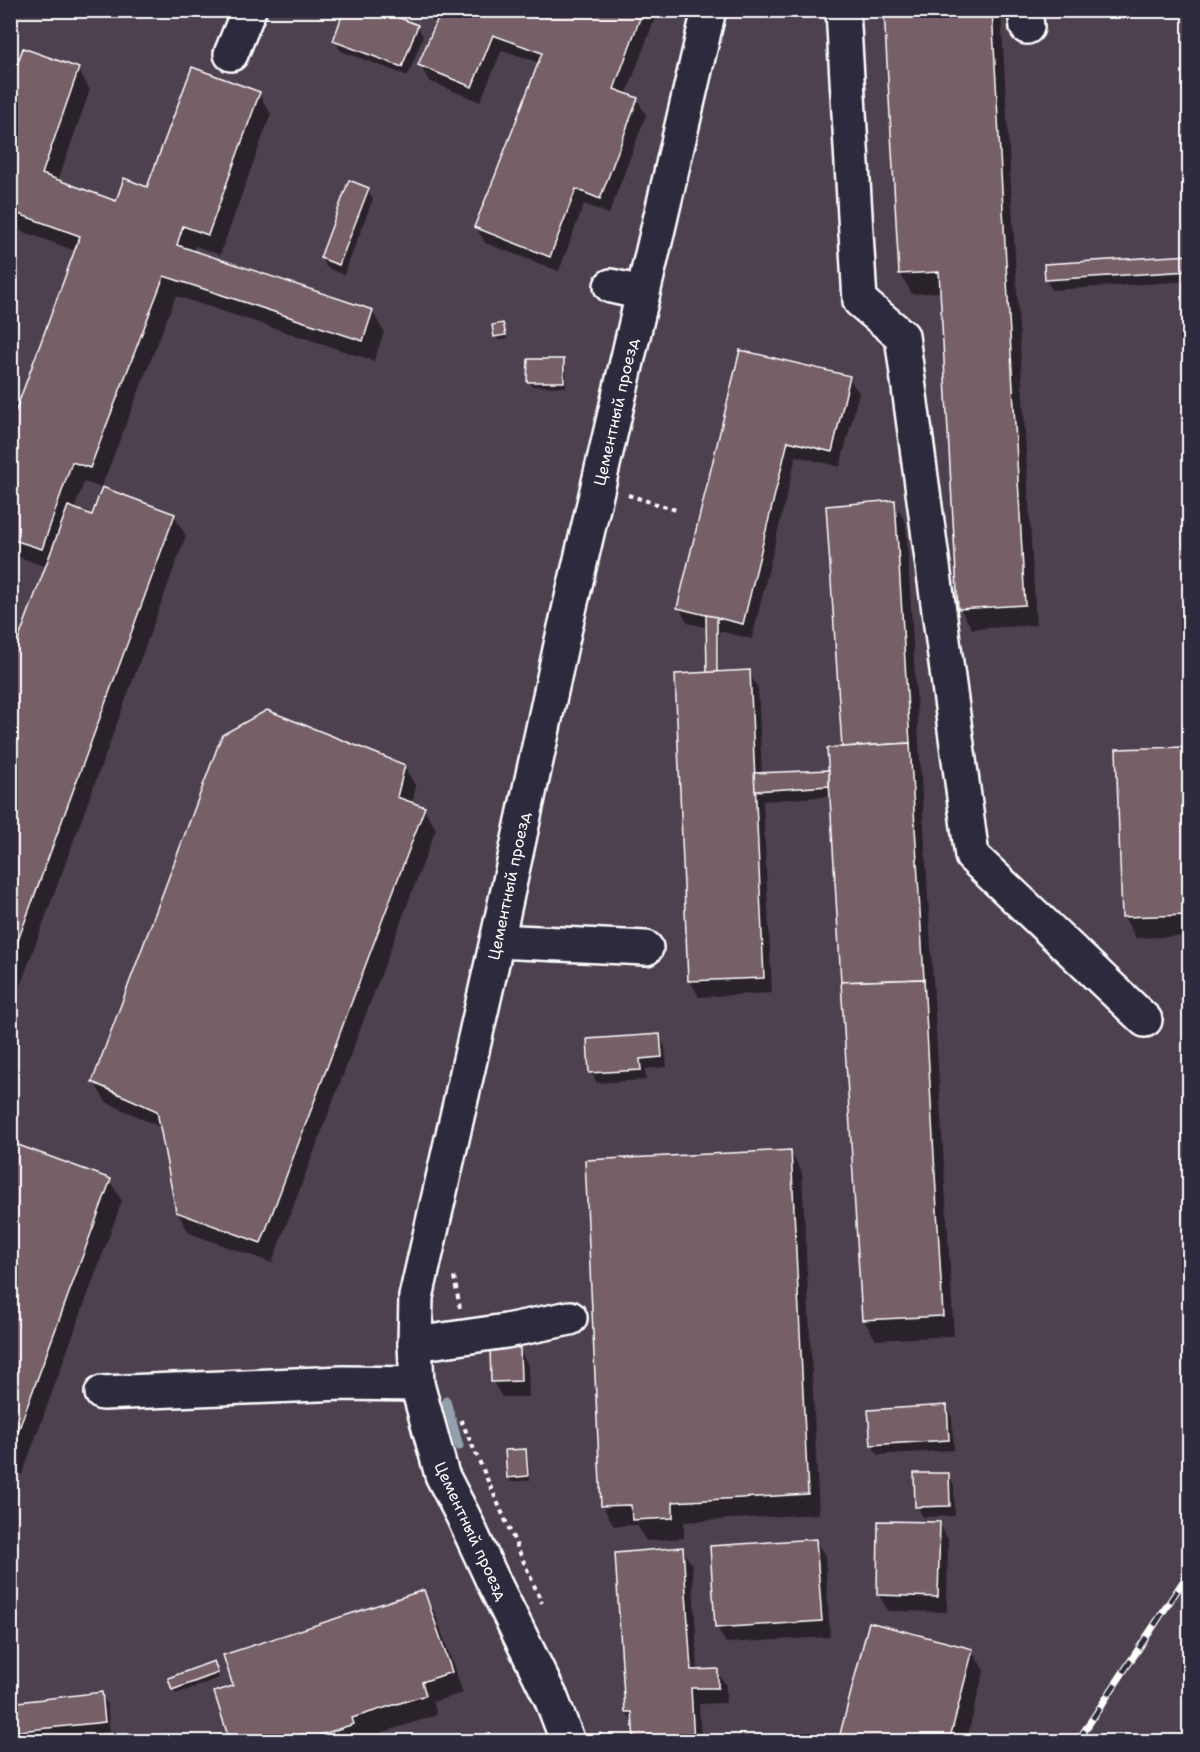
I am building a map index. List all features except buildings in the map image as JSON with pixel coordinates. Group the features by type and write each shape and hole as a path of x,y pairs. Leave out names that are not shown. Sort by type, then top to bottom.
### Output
{"street":[{"path":"231,54 249,10"},
{"name":"Цементный проезд","path":"568,1742 551,1698 442,1475 417,1384 416,1297 561,645 709,10"},
{"path":"843,10 860,301 902,336 972,855 1145,1020"},
{"path":"610,285 642,293"},
{"path":"497,941 646,948"},
{"path":"415,1344 506,1331 570,1318"},
{"path":"102,1393 343,1383 417,1384"}],"path":[{"path":"622,492 676,510"},
{"path":"460,1419 543,1606"},
{"path":"598,1731 603,1742"}],"shaded area":[{"path":"11,11 1189,11 1189,1741 11,1741"}],"waterway":[{"path":"446,1401 459,1446"}],"railway":[{"path":"1077,1742 1188,1574"}]}
